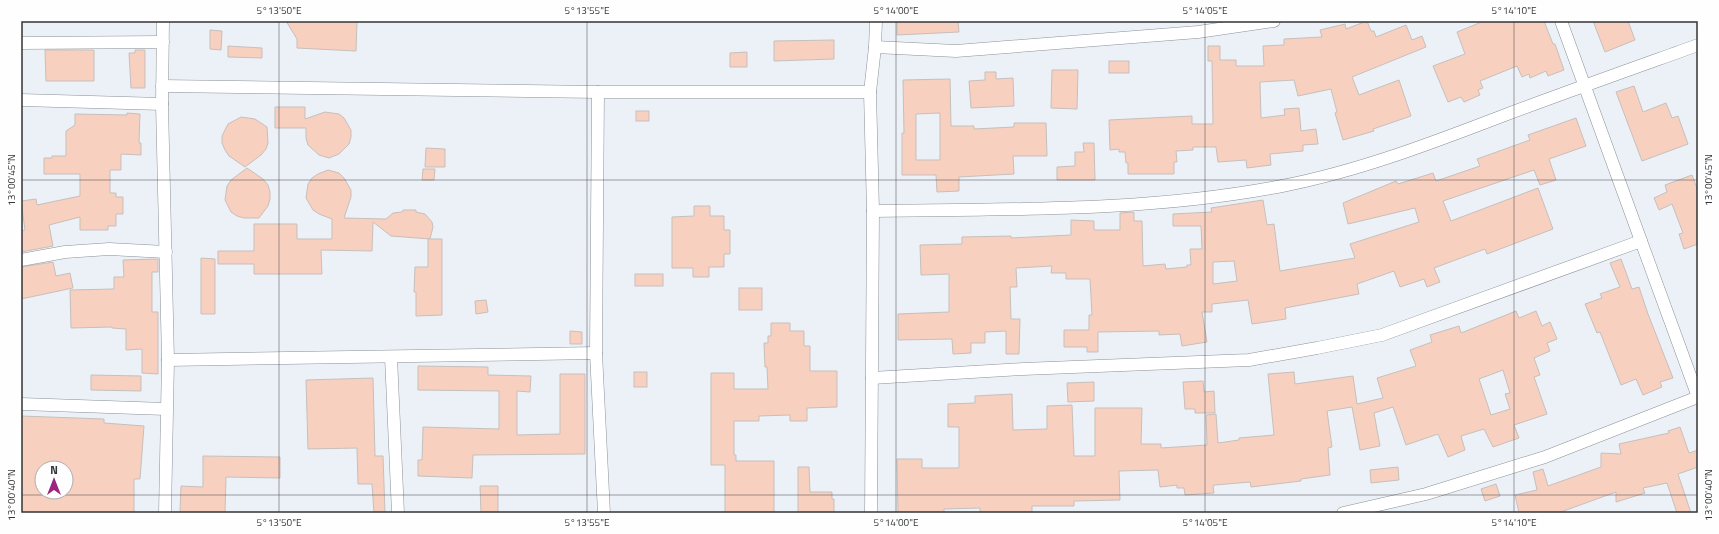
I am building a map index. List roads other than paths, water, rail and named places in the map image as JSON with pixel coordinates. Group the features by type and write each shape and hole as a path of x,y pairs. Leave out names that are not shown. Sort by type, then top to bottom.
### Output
{"street":[{"path":"163,21 162,104 168,360 165,513"},
{"path":"871,513 873,211 870,92 876,21"},
{"path":"875,47 964,51 1198,32 1274,21"},
{"path":"1342,513 1426,494 1545,457 1698,397 1561,21"},
{"path":"21,43 163,42"},
{"path":"873,211 1105,207 1201,200 1283,186 1368,164 1440,140 1698,45"},
{"path":"162,86 598,92 870,92"},
{"path":"598,92 596,353 604,513"},
{"path":"21,100 162,104"},
{"path":"872,378 1031,369 1249,360 1317,348 1382,335 1642,240"},
{"path":"21,260 65,252 109,249 166,252"},
{"path":"168,360 596,353"},
{"path":"391,357 398,513"},
{"path":"21,404 166,409"}]}
